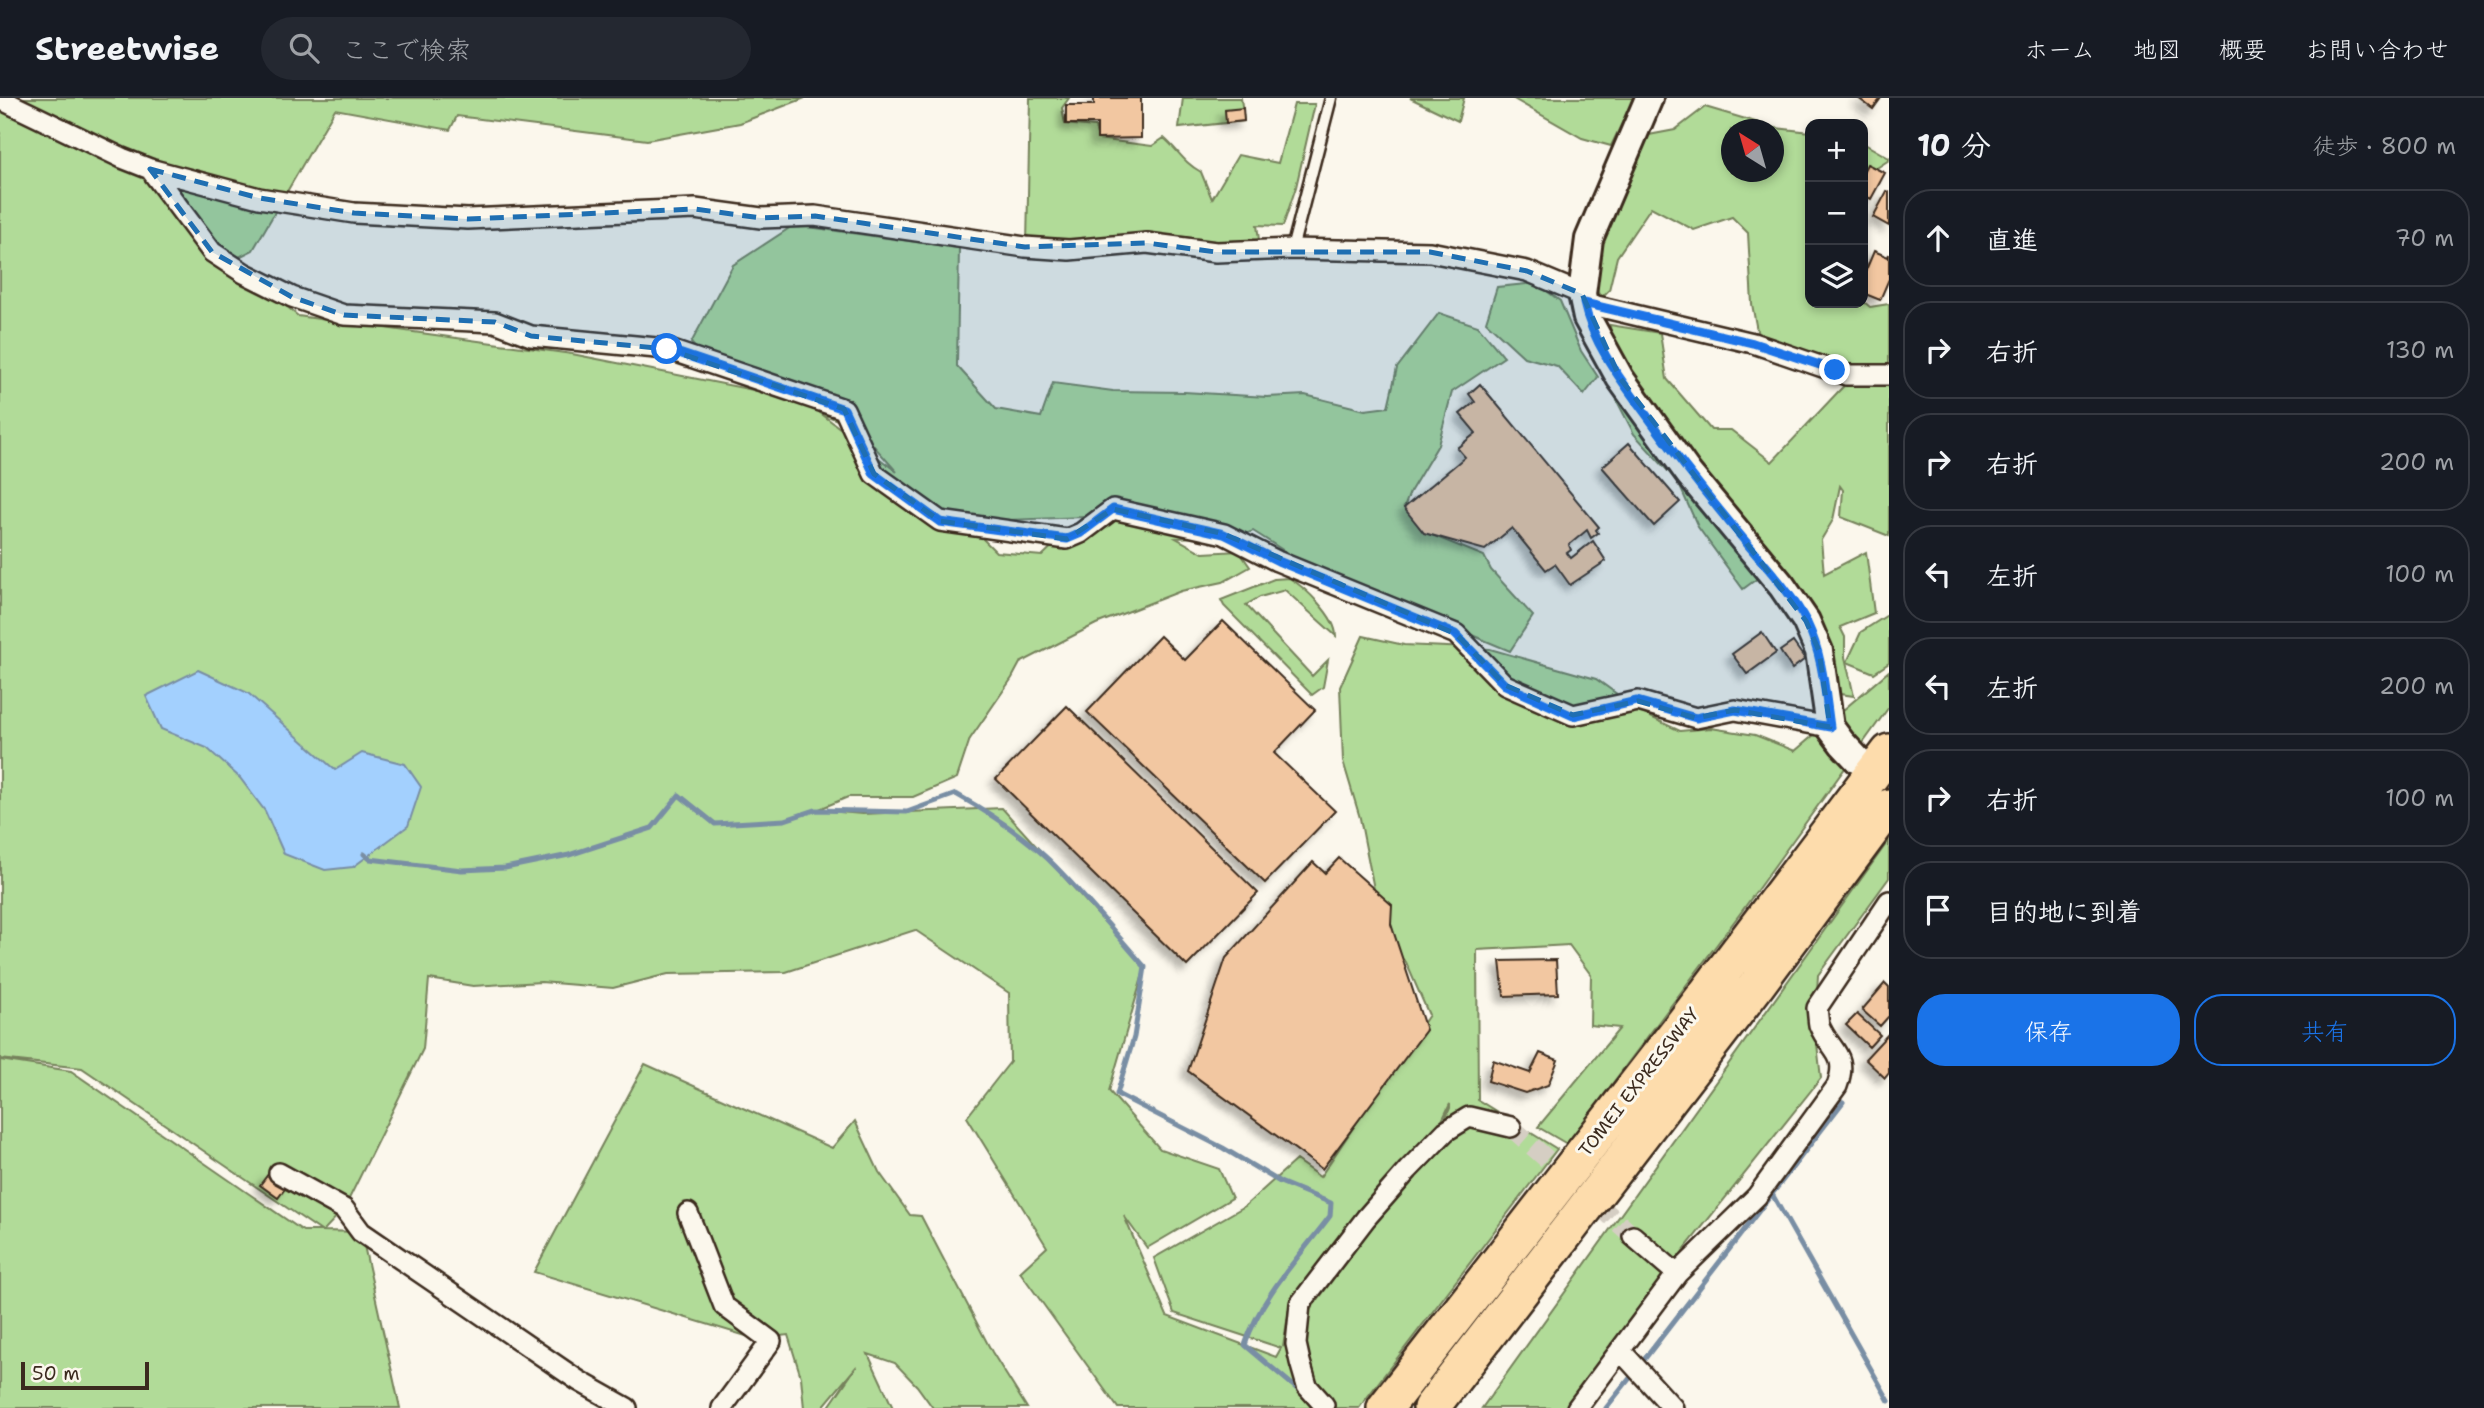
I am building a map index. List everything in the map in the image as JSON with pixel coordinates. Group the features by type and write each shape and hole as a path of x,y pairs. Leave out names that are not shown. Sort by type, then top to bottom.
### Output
{"highway":[{"name":"TOMEI EXPRESSWAY","path":"1385,1408 1684,1024 1874,756"},
{"name":"TOMEI EXPRESSWAY","path":"1431,1408 1748,996 1889,807"}],"street":[{"path":"1649,98 1589,239 1583,299 1587,318 1620,378 1689,474 1782,586 1806,621 1819,651 1830,727 1842,743 1874,756"},
{"path":"0,99 150,169 259,198 354,213 468,219 695,209 761,218 815,216 1025,247 1069,250 1147,243 1216,252 1293,248 1430,252 1527,271 1583,299 1753,343 1846,375 1889,376"},
{"path":"150,169 212,252 244,273 292,297 344,315 495,322 531,336 667,349 844,409 874,474 940,522 1067,539 1081,533 1113,509 1224,534 1278,561 1455,634 1505,685 1573,716 1637,701 1696,718 1735,710 1830,727"},
{"path":"1577,1408 1677,1274 1757,1196 1837,1086 1842,1072 1841,1060 1819,1024 1817,1009 1889,901"},
{"path":"1324,1405 1307,1386 1300,1362 1296,1343 1300,1304 1366,1218 1446,1131 1469,1116 1511,1127"},
{"path":"279,1172 344,1209 361,1232 579,1381 627,1408"},
{"path":"688,1213 724,1306 771,1341 722,1408"},
{"path":"1633,1236 1677,1274"},
{"path":"1620,1350 1673,1408"}],"lane":[{"path":"1293,248 1331,98"}],"highlighted area":[{"path":"150,169 259,198 354,213 468,219 695,209 761,218 815,216 1025,247 1147,243 1216,252 1430,252 1527,271 1582,294 1620,378 1806,621 1819,651 1830,727 1735,710 1696,718 1638,701 1573,715 1505,685 1456,634 1224,534 1113,509 1067,539 940,521 874,474 844,409 667,349 531,336 495,322 344,315 292,297 212,252"}],"green space":[{"path":"0,98 805,98 740,123 647,140 457,116 450,130 335,109 253,250 233,260 298,316 572,354 783,396 709,362 691,343 733,265 794,225 959,248 957,366 996,409 1041,417 1053,383 1113,391 1267,397 1305,395 1365,410 1388,407 1397,368 1439,313 1478,326 1504,357 1452,392 1438,445 1410,492 1404,508 1429,534 1484,556 1491,570 1533,616 1510,651 1455,628 1415,606 1317,572 1253,531 1243,535 1176,538 1203,553 1239,551 1250,567 1223,582 1181,591 1096,624 1020,663 970,739 957,778 913,797 848,797 817,810 862,814 1002,808 1145,967 1109,1091 1160,1149 1219,1169 1232,1198 1147,1248 1124,1216 1167,1316 1276,1357 1281,1348 1174,1313 1154,1258 1245,1206 1296,1160 1320,1177 1429,1015 1406,962 1385,945 1360,818 1343,761 1340,687 1363,636 1404,645 1490,649 1596,679 1646,715 1680,731 1711,728 1755,735 1795,751 1889,671 1889,707 1742,911 1567,1144 1538,1127 1620,1028 1590,1025 1591,975 1569,945 1477,950 1478,1100 1557,1149 1359,1408 1118,1408 1020,1272 1047,1247 967,1117 1010,1062 1009,993 915,930 786,972 668,974 613,988 541,982 473,986 429,979 423,1049 344,1209 323,1231 361,1232 400,1408 0,1408 0,1060 71,1071 303,1231 321,1231 82,1068 0,1059","holes":["819,412 837,420 849,418 897,472","1083,517 1042,556 996,552 968,524 962,522","1450,1104 1426,1164 1381,1214 1283,1347 1289,1309 1428,1150"]},
{"path":"1030,98 1069,98 1062,108 1065,124 1095,127 1098,139 1152,146 1164,138 1201,172 1212,199 1238,155 1278,163 1294,104 1315,104 1296,187 1283,226 1257,225 1260,247 1027,244"},
{"path":"1183,98 1241,98 1244,121 1179,128"},
{"path":"1410,98 1464,98 1458,121"},
{"path":"1512,98 1634,98 1611,146 1582,138"},
{"path":"1705,107 1746,119 1721,119 1721,182 1784,182 1784,129 1805,131 1805,308 1868,308 1868,305 1889,304 1889,536 1841,517 1843,490 1840,486 1833,520 1821,540 1824,574 1866,552 1874,613 1840,627 1845,637 1845,657 1854,696 1840,694 1782,586 1758,578 1743,589 1698,527 1678,482 1634,434 1617,401 1610,325 1660,333 1667,379 1711,430 1731,430 1772,462 1853,376 1758,336 1752,304 1748,233 1732,217 1694,230 1651,207 1617,257 1609,290 1601,298 1588,274 1642,141 1649,135 1675,130"},
{"path":"1868,146 1889,158 1868,174"},
{"path":"1536,283 1560,301 1581,351 1598,377 1584,395 1557,366 1524,357 1486,322 1497,287"},
{"path":"1289,578 1311,595 1325,612 1335,628 1336,636 1285,590 1260,597 1246,605 1312,676 1328,660 1323,687 1312,695 1221,600 1274,579"},
{"path":"1889,614 1889,663 1874,673 1847,662 1861,632"},
{"path":"1889,840 1889,878 1818,975 1815,1027 1821,1078 1659,1281 1573,1408 1482,1408"},
{"path":"645,1064 832,1148 855,1121 879,1172 910,1215 921,1216 992,1352 1027,1408 933,1408 895,1363 868,1354 893,1408 828,1408 857,1366 822,1408 804,1408 801,1377 788,1335 756,1339 534,1272"}],"water":[{"path":"198,670 248,693 335,770 362,753 405,764 421,787 408,826 353,867 325,870 284,854 265,811 240,778 207,748 161,729 146,696"}],"building":[{"path":"1094,98 1141,98 1141,138 1097,139 1097,124 1066,124 1066,105 1094,105"},
{"path":"1858,98 1881,98 1873,109"},
{"path":"1243,108 1244,121 1226,123 1225,110"},
{"path":"1868,164 1885,173 1871,199 1868,198"},
{"path":"1887,191 1889,192 1889,226 1873,217"},
{"path":"1874,251 1888,257 1889,254 1889,279 1880,300 1868,295 1868,265"},
{"path":"1480,384 1599,527 1596,530 1598,533 1591,538 1587,530 1569,545 1571,550 1567,553 1571,558 1593,541 1606,561 1570,585 1555,564 1546,570 1512,528 1485,550 1424,533 1404,508 1465,457 1457,448 1476,433 1460,414 1475,402 1469,394"},
{"path":"1629,443 1680,502 1654,526 1602,467"},
{"path":"1223,621 1315,710 1274,753 1335,811 1265,883 1087,712 1160,636 1185,660"},
{"path":"1762,632 1776,653 1747,674 1732,654"},
{"path":"1793,642 1805,659 1792,669 1780,651"},
{"path":"1067,706 1258,893 1187,966 996,779"},
{"path":"1339,858 1392,905 1391,924 1426,1030 1322,1169 1188,1071 1226,958 1313,862 1325,873"},
{"path":"1556,960 1558,994 1504,996 1500,961"},
{"path":"1885,983 1889,987 1889,1016 1880,1026 1862,1010"},
{"path":"1857,1014 1880,1035 1869,1047 1846,1025"},
{"path":"1889,1033 1889,1073 1885,1078 1865,1059"},
{"path":"1540,1053 1558,1060 1548,1085 1525,1093 1488,1081 1493,1060 1530,1073"},
{"path":"269,1173 287,1186 278,1198 260,1185"}],"waterway":[{"path":"364,854 370,859 462,870 505,868 569,855 652,828 679,795 715,824 785,820 815,810 907,812 956,794 1004,824 1048,859 1145,967 1134,1037 1117,1094 1223,1148 1280,1182 1331,1203 1330,1216 1271,1293 1245,1345 1302,1393"},
{"path":"1640,1365 1843,1102"},
{"path":"1772,1194 1889,1401"},
{"path":"1606,1408 1634,1373"}],"tunnel":[{"path":"1511,1127 1633,1236"}],"route":[{"path":"667,349 844,409 874,474 940,522 1067,539 1081,533 1113,509 1224,534 1278,561 1455,634 1505,685 1573,716 1637,701 1696,718 1735,710 1830,727 1819,651 1806,621 1782,586 1689,474 1620,378 1587,318 1584,303 1753,343 1835,370"}]}
